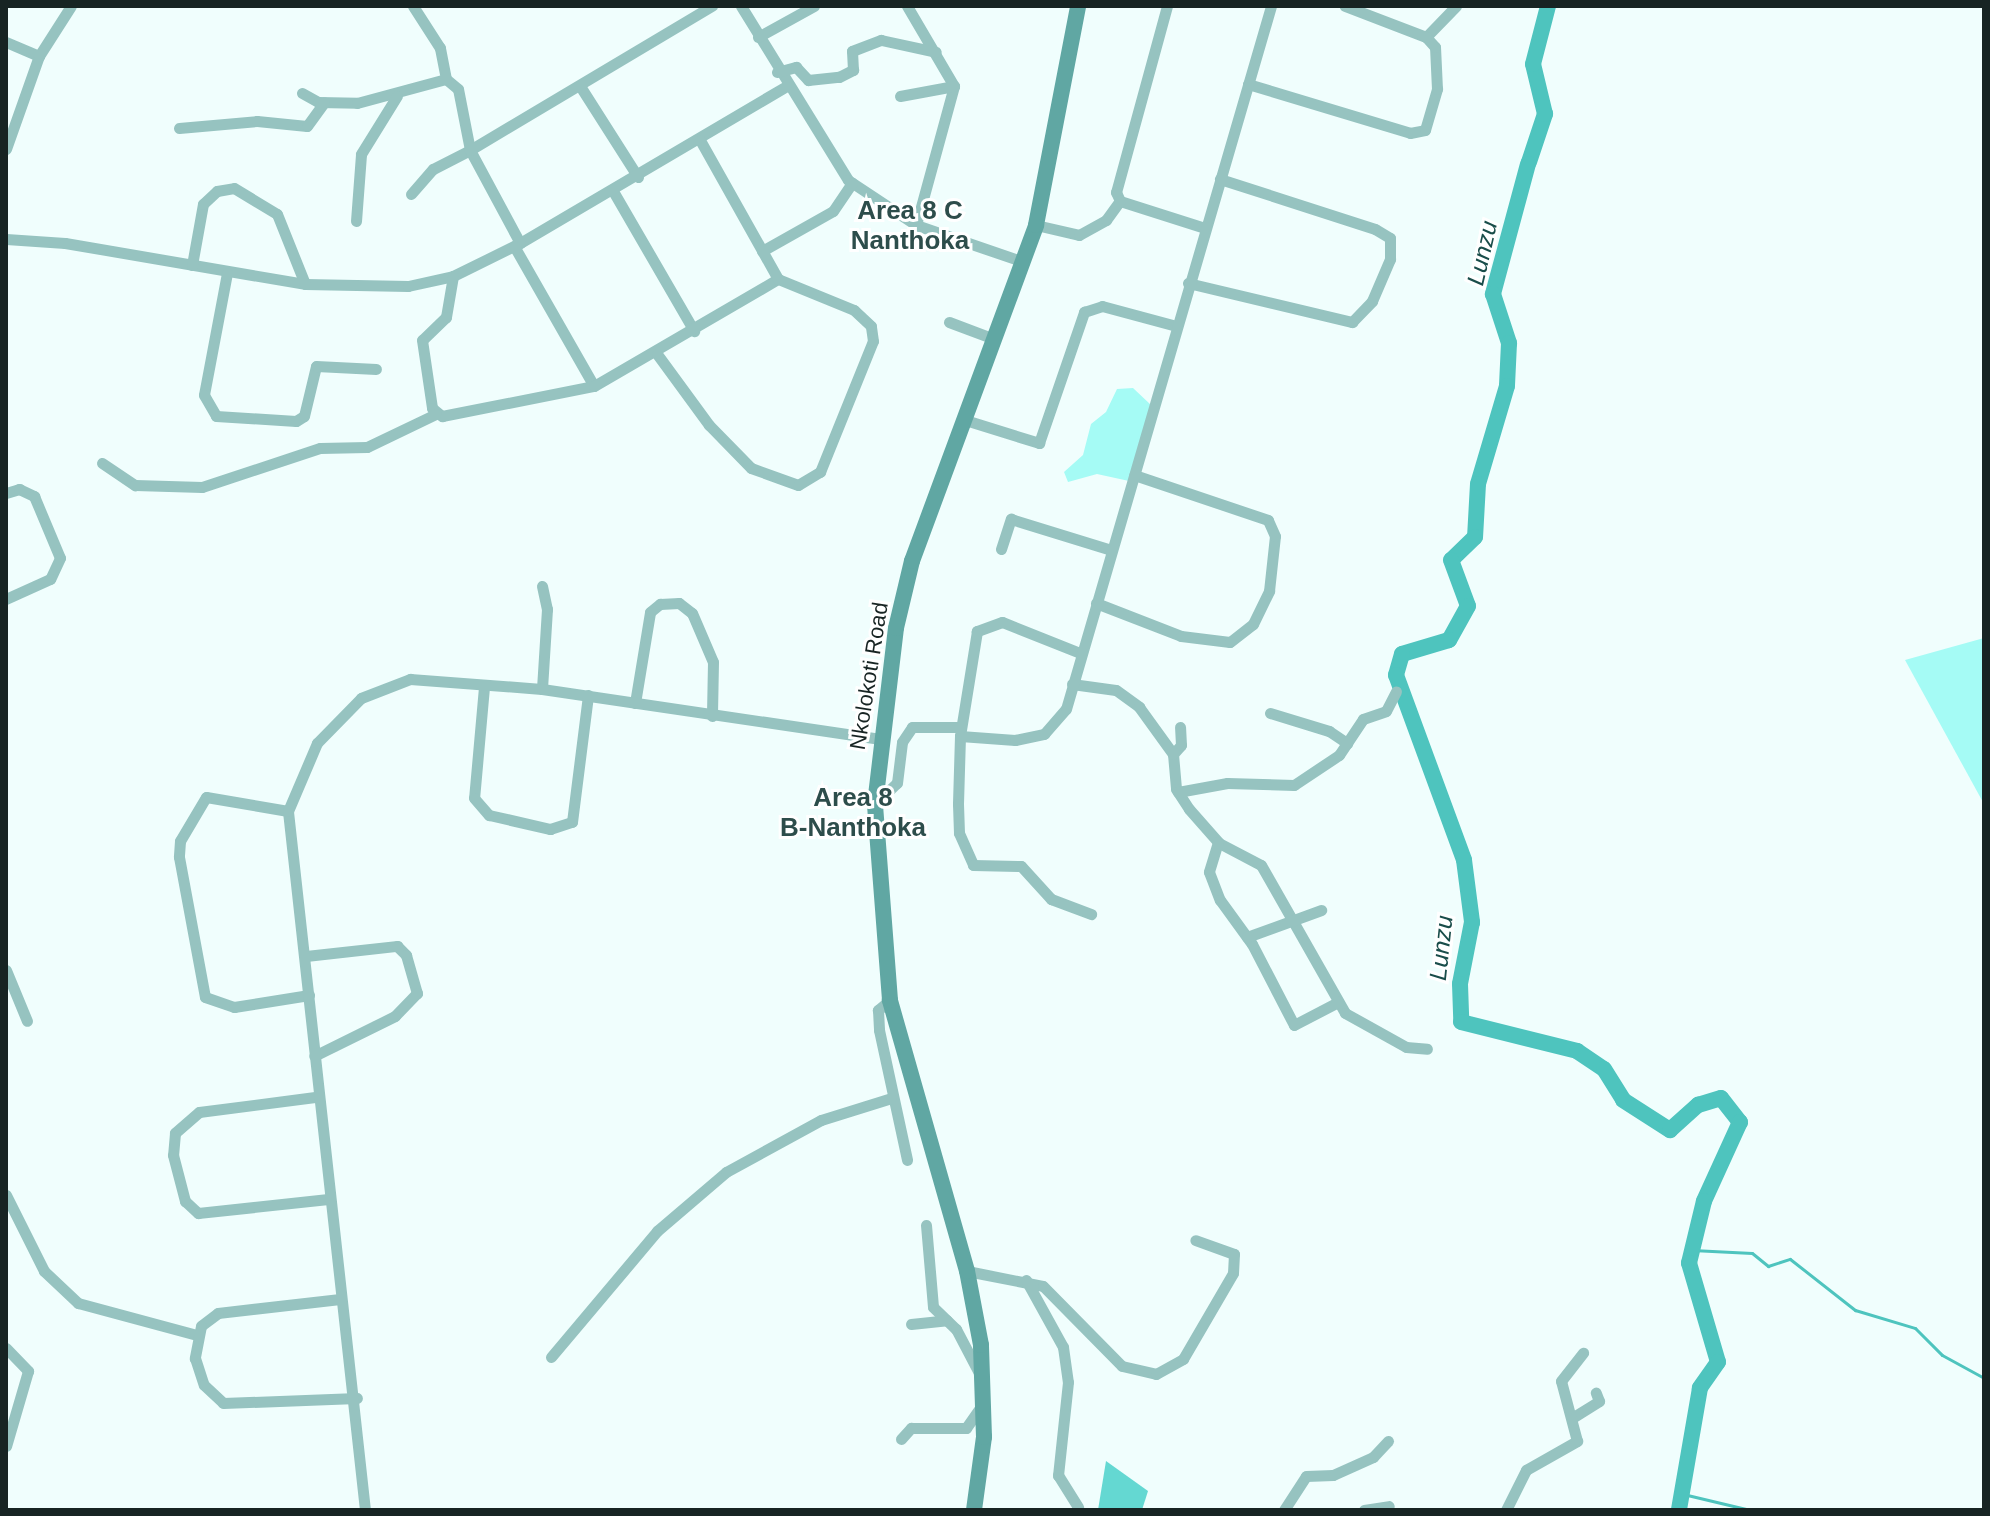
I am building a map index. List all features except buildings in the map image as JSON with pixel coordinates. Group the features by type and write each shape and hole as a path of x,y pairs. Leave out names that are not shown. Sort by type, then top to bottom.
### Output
{"main road":[{"name":"Nkolokoti Road","path":"974,1510 984,1403 983,1381 967,1271 890,1000 875,804 880,739 912,561 1036,225 1078,6"}],"street":[{"path":"6,148 39,56 71,6"},
{"path":"433,6 416,9 440,48 446,79 462,100 470,150 517,245 594,386"},
{"path":"411,194 433,169 580,86 712,6"},
{"path":"741,6 785,87 852,183 916,225 1024,262"},
{"path":"758,37 814,6"},
{"path":"907,6 954,86 916,225"},
{"path":"1036,225 1079,235 1106,220 1120,201 1117,181 1167,6"},
{"path":"875,804 897,783 902,742 912,727 1015,740 1044,734 1060,721 1271,6"},
{"path":"1248,84 1421,132 1437,89 1437,52 1426,37 1345,6"},
{"path":"1426,37 1456,6"},
{"path":"777,72 796,67 808,80 839,77 853,70 852,51 881,40 936,52"},
{"path":"6,42 39,56"},
{"path":"302,93 324,103 397,96 446,79"},
{"path":"580,86 638,177"},
{"path":"900,96 954,86"},
{"path":"6,239 305,284 408,286 453,276 517,245 638,177 785,87"},
{"path":"356,221 361,154 397,96"},
{"path":"179,128 257,121 307,126 324,103"},
{"path":"657,354 699,413 751,468 798,485 815,480 863,373 873,333 854,310 778,279 700,140"},
{"path":"1188,283 1352,322 1372,301 1390,259 1390,238 1375,229 1220,179"},
{"path":"762,251 833,211 852,183"},
{"path":"192,265 203,204 217,191 234,188 277,214 305,284"},
{"path":"613,191 694,331"},
{"path":"1120,201 1205,228"},
{"path":"227,273 204,395 216,416 296,421 304,416 316,366 376,369"},
{"path":"436,414 422,340 446,317 453,276"},
{"path":"102,463 135,485 202,487 320,448 367,447 436,414 481,413 594,386 657,354 778,279"},
{"path":"962,419 1039,443 1084,312 1102,306 1176,326"},
{"path":"949,322 994,339"},
{"path":"1096,603 1181,636 1230,642 1253,624 1269,591 1275,536 1268,520 1134,475"},
{"path":"6,493 19,489 34,496 60,558 50,579 6,599"},
{"path":"1001,549 1011,519 1111,550"},
{"path":"542,586 547,609 542,689"},
{"path":"635,703 650,612 660,604 679,603 692,613 713,662 712,716"},
{"path":"1080,653 1002,622 984,625 971,656 960,732 959,833 973,865 1021,866 1051,899 1091,914"},
{"path":"365,1510 357,1398 340,1299 315,1097 306,956 288,811 317,743 361,698 410,679 542,689 880,739"},
{"path":"1072,684 1129,698 1173,754 1178,792 1218,842 1255,859 1293,918 1338,1002 1406,1047 1427,1049"},
{"path":"484,687 474,798 489,815 550,829 572,822 588,695"},
{"path":"1178,792 1227,783 1294,785 1347,743 1363,719 1386,711 1396,691"},
{"path":"1270,713 1329,731 1347,743"},
{"path":"1173,754 1181,745 1180,727"},
{"path":"288,811 206,797 180,841 179,857 205,997 234,1007 309,995"},
{"path":"1218,842 1209,872 1294,1025 1338,1002"},
{"path":"1247,937 1321,910"},
{"path":"306,956 397,946 417,986 406,1008 314,1056"},
{"path":"6,970 27,1021"},
{"path":"890,1000 878,1010 891,1098 907,1160"},
{"path":"315,1097 199,1112 175,1133 173,1155 185,1201 198,1213 328,1199"},
{"path":"551,1357 657,1231 734,1166 821,1120 891,1098"},
{"path":"6,1195 44,1271 78,1303 197,1335"},
{"path":"926,1225 933,1307 947,1320 983,1381"},
{"path":"967,1271 1026,1280 1059,1296 1122,1366 1146,1374 1169,1372 1222,1300 1236,1261 1234,1254 1195,1240"},
{"path":"1026,1280 1063,1347 1068,1382 1058,1475 1078,1507"},
{"path":"340,1299 232,1308 207,1320 197,1335 204,1385 223,1403 357,1398"},
{"path":"911,1324 947,1320"},
{"path":"6,1348 28,1371 6,1446"},
{"path":"1506,1510 1526,1470 1577,1441 1561,1381 1583,1353"},
{"path":"1572,1418 1599,1401 1596,1393"},
{"path":"901,1439 911,1428 966,1428 984,1403"},
{"path":"1284,1510 1306,1476 1333,1475 1373,1457 1388,1441"},
{"path":"1364,1510 1389,1506"}],"shaded area":[{"path":"1133,388 1151,405 1129,481 1097,474 1068,482 1064,472 1083,455 1091,424 1106,412 1117,389"},
{"path":"1984,638 1984,804 1905,660"},
{"path":"1106,1461 1148,1491 1142,1510 1098,1510"}],"waterway":[{"name":"Lunzu","path":"1529,162 1545,114 1533,64 1548,6"},
{"name":"Lunzu","path":"1528,164 1493,294 1509,343 1507,386 1478,484 1475,537 1451,560 1468,606 1449,640 1402,654 1396,675 1464,860 1472,922 1460,984 1461,1022 1577,1051 1604,1069 1623,1100 1670,1130 1698,1105 1721,1098 1740,1122 1704,1201 1689,1263 1718,1362 1700,1388 1679,1510"},
{"path":"1692,1250 1752,1253 1768,1266 1790,1259 1855,1310 1915,1328 1942,1355 1984,1378"},
{"path":"1683,1494 1750,1510"},
{"path":"1805,1510 1828,1510"}],"district":[{"name":"Area 8 C Nanthoka","path":"910,226"},
{"name":"Area 8 B-Nanthoka","path":"853,813"}]}
